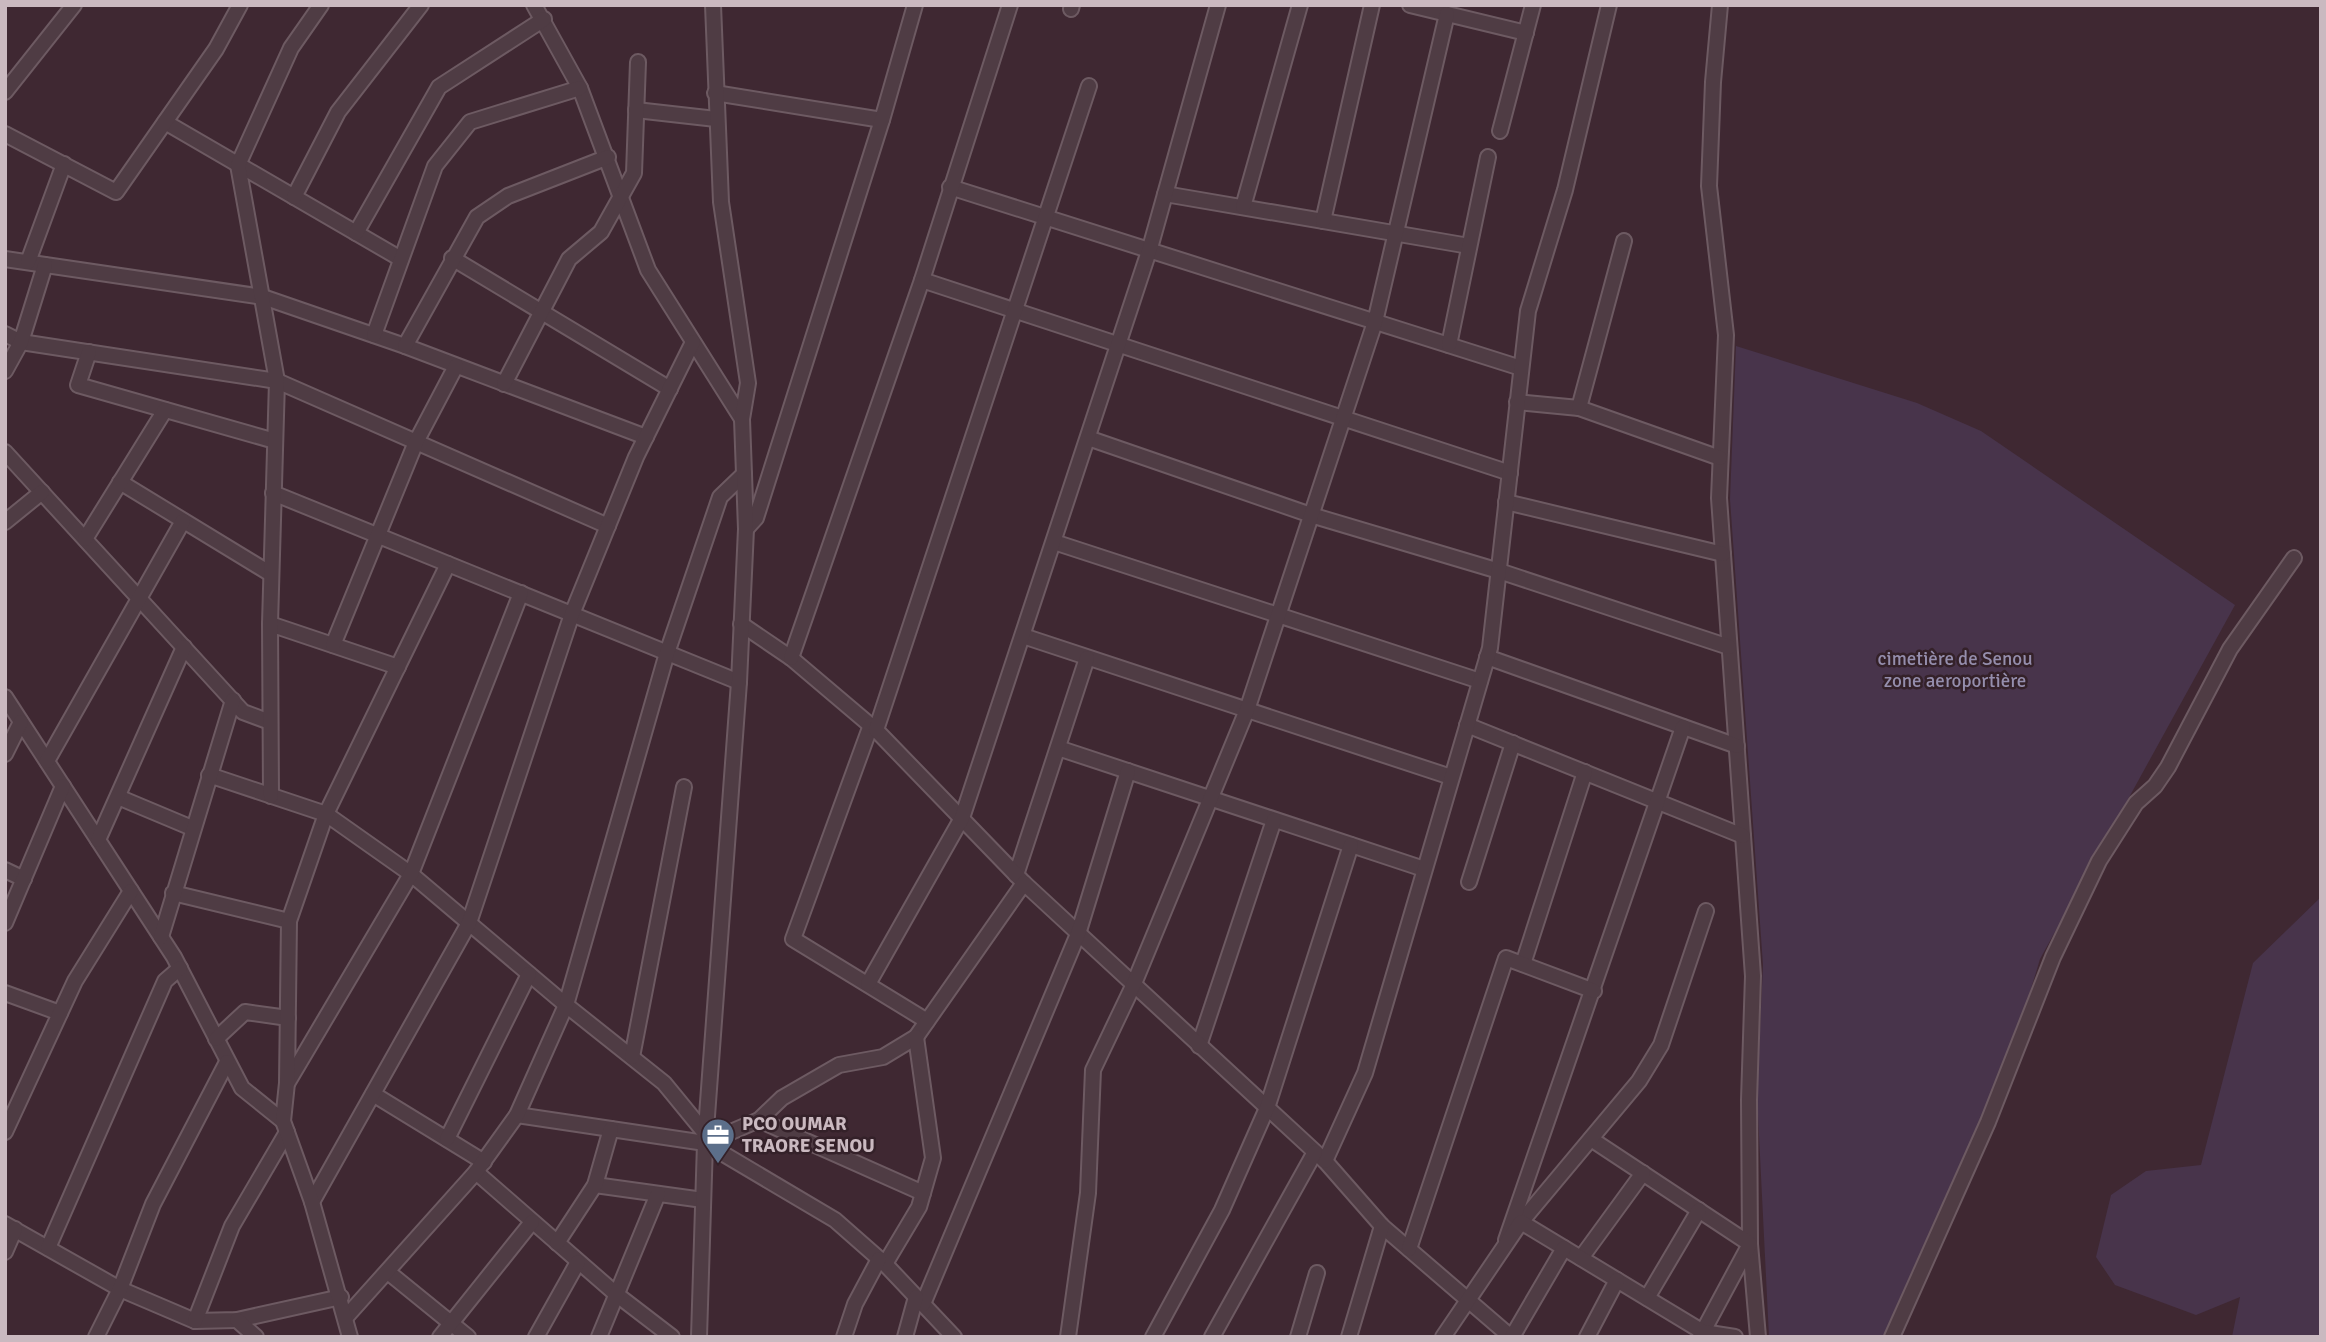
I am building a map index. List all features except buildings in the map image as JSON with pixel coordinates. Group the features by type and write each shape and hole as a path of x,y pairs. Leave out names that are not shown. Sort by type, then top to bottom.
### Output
{"street":[{"path":"5,92 74,5"},
{"path":"5,134 116,192 216,49 240,5"},
{"path":"271,796 270,624 276,381 238,165 291,48 321,5"},
{"path":"294,197 338,112 421,5"},
{"path":"534,5 580,88 648,270 741,419"},
{"path":"746,529 756,518 882,120 915,5"},
{"path":"791,658 922,280 1010,5"},
{"path":"867,984 962,818 1150,248 1218,5"},
{"path":"1243,208 1300,5"},
{"path":"1323,221 1372,5"},
{"path":"1410,5 1526,33"},
{"path":"1500,131 1533,5"},
{"path":"1212,1337 1320,1156 1364,1073 1487,657 1528,312 1565,190 1609,5"},
{"path":"1720,5 1713,82 1709,186 1726,335 1719,498 1753,976 1749,1100 1750,1244 1758,1337"},
{"path":"699,1337 705,1138 739,682 746,529 741,419 748,383 720,202 714,6"},
{"path":"1068,1337 1088,1193 1093,1070 1133,986 1247,710 1375,322 1447,14"},
{"path":"356,233 439,87 544,19"},
{"path":"504,384 569,259 601,232 634,173 638,62"},
{"path":"927,1021 793,939 874,727 1017,311 1089,86"},
{"path":"374,335 435,166 470,122 580,88"},
{"path":"715,93 882,120"},
{"path":"636,110 716,119"},
{"path":"165,122 401,259"},
{"path":"405,346 477,217 508,196 608,157"},
{"path":"1449,345 1488,157"},
{"path":"28,262 64,164"},
{"path":"950,187 1150,248 1521,368"},
{"path":"1165,194 1469,246"},
{"path":"1579,408 1624,241"},
{"path":"5,258 263,297 405,346 646,437"},
{"path":"452,258 670,389"},
{"path":"5,371 21,342 45,264"},
{"path":"922,280 1510,473"},
{"path":"5,334 21,342 276,381 608,526"},
{"path":"312,1202 469,923 572,614 646,437 693,342"},
{"path":"89,352 78,385 275,442"},
{"path":"332,645 416,442 456,366"},
{"path":"1517,402 1579,408 1720,458"},
{"path":"85,539 165,410"},
{"path":"1088,438 1311,515 1499,571 1730,647"},
{"path":"7,456 243,712 270,722"},
{"path":"346,1317 480,1167 517,1115 566,1005 667,653 720,496 744,474"},
{"path":"120,482 271,574"},
{"path":"5,522 42,492"},
{"path":"274,493 739,682"},
{"path":"1506,502 1723,554"},
{"path":"47,761 183,520"},
{"path":"1054,542 1480,681"},
{"path":"1892,1337 1988,1122 2053,957 2099,861 2136,803 2155,786 2168,767 2230,649 2294,558"},
{"path":"350,1337 341,1297 312,1202 285,1126 289,921 326,814 449,564"},
{"path":"287,1083 411,874 521,593"},
{"path":"270,624 398,667"},
{"path":"741,624 791,658 874,727 1020,879 1320,1156 1382,1226 1511,1337 1564,1248"},
{"path":"1023,636 1451,777"},
{"path":"98,840 184,647"},
{"path":"517,1115 611,1129 705,1138 759,1120 782,1098 839,1065 883,1057 916,1037 1020,879 1087,657"},
{"path":"1487,657 1737,747"},
{"path":"5,697 180,968 242,1088 285,1126"},
{"path":"161,937 233,700"},
{"path":"5,754 21,722"},
{"path":"1467,725 1743,836"},
{"path":"1506,1240 1683,727"},
{"path":"1469,882 1513,743"},
{"path":"1058,748 1424,869"},
{"path":"905,1337 1079,934 1128,771"},
{"path":"1523,964 1585,772"},
{"path":"209,775 326,814 411,874 566,1005 664,1083 705,1138 835,1220 882,1262 951,1336"},
{"path":"5,923 63,786"},
{"path":"632,1057 684,787"},
{"path":"118,797 192,828"},
{"path":"1199,1046 1274,820"},
{"path":"1153,1337 1222,1210 1267,1108 1351,845"},
{"path":"5,870 24,879"},
{"path":"5,1132 75,981 131,891"},
{"path":"173,893 289,921"},
{"path":"1443,1337 1506,1240 1639,1082 1661,1045 1706,911"},
{"path":"1409,1249 1506,958 1594,991"},
{"path":"48,1248 164,981 180,968"},
{"path":"447,1139 529,974"},
{"path":"5,993 60,1013"},
{"path":"216,1039 245,1012 288,1018"},
{"path":"844,1337 855,1304 919,1207 933,1158 916,1037"},
{"path":"96,1337 120,1289 153,1204 227,1062"},
{"path":"373,1094 447,1139 480,1167 532,1222 616,1294 672,1337"},
{"path":"759,1120 923,1193"},
{"path":"195,1321 232,1226 285,1126"},
{"path":"557,1243 594,1185 611,1129"},
{"path":"1591,1139 1750,1244"},
{"path":"1581,1258 1643,1173"},
{"path":"594,1185 703,1200"},
{"path":"598,1337 658,1194"},
{"path":"1647,1298 1699,1210"},
{"path":"440,1337 532,1222"},
{"path":"1521,1222 1701,1334 1735,1337"},
{"path":"5,1252 10,1226 120,1289 195,1321 237,1320 341,1297"},
{"path":"1349,1337 1382,1226"},
{"path":"1701,1334 1750,1244"},
{"path":"536,1337 578,1262"},
{"path":"388,1272 468,1337"},
{"path":"1298,1337 1317,1273"},
{"path":"1587,1337 1617,1280"},
{"path":"237,1320 256,1337"}],"green space":[{"name":"cimetière de Senou zone aeroportière","path":"1736,346 1917,403 1981,431 2235,605 2040,959 1990,1103 1885,1337 1769,1337 1757,1095 1763,965 1730,499"},
{"path":"2321,897 2321,1337 2232,1337 2240,1297 2196,1315 2115,1285 2096,1257 2111,1195 2146,1171 2201,1165 2253,963"}],"place":[{"name":"PCO OUMAR TRAORE SENOU","path":"718,1165"}]}
